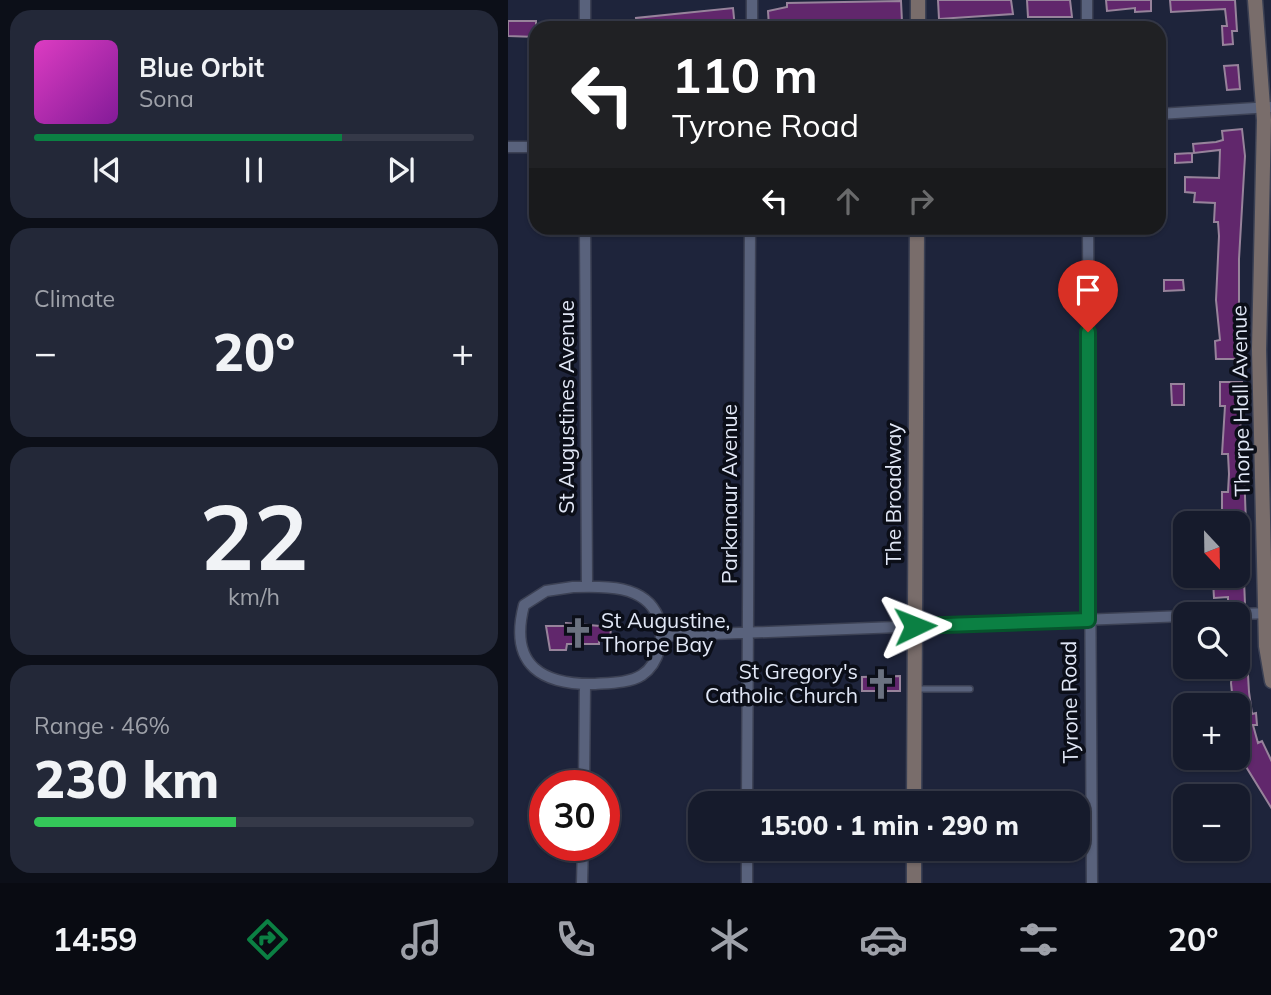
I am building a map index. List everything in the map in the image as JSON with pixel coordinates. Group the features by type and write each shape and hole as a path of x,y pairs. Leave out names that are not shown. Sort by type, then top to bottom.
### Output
{"street":[{"path":"585,0 585,21"},
{"path":"752,0 752,21"},
{"path":"918,0 918,21"},
{"path":"1087,0 1087,21"},
{"name":"Thorpe Hall Avenue","path":"1255,0 1266,111 1272,137"},
{"path":"1166,114 1266,111"},
{"name":"Thorpe Hall Avenue","path":"1266,111 1259,349 1272,681"},
{"path":"508,147 529,148"},
{"name":"St Augustines Avenue","path":"585,235 587,587"},
{"name":"Parkanaur Avenue","path":"747,791 750,235"},
{"name":"The Broadway","path":"915,791 917,235"},
{"name":"Tyrone Road","path":"1088,235 1088,620 1092,883"},
{"path":"587,587 618,589 638,594 653,608 661,636 657,656 642,675 625,681 585,684 535,676 518,654 512,635 519,615 531,598 546,591 587,587"},
{"path":"1250,614 1269,613"},
{"path":"661,636 1173,616"},
{"path":"584,770 585,684"},
{"path":"582,883 583,861"},
{"path":"747,861 747,883"},
{"path":"914,861 914,883"}],"lane":[{"path":"915,690 970,689"}],"building":[{"path":"938,0 1011,0 1013,14 939,19"},
{"path":"1027,0 1070,0 1072,17 1028,17"},
{"path":"1106,0 1151,0 1151,11 1135,12 1135,8 1107,11"},
{"path":"1170,0 1235,0 1237,31 1232,31 1233,44 1223,45 1222,26 1227,26 1225,9 1171,12"},
{"path":"901,1 902,21 769,21 768,11 787,7 787,3"},
{"path":"733,8 734,21 636,21 636,18"},
{"path":"508,21 529,21 529,37 508,36"},
{"path":"1238,65 1240,89 1227,90 1224,66"},
{"path":"1242,129 1245,156 1239,259 1239,359 1216,359 1215,341 1220,340 1216,300 1219,236 1218,222 1214,222 1215,203 1194,202 1195,193 1185,192 1185,177 1219,178 1220,150 1194,153 1193,144 1223,140 1222,131"},
{"path":"1192,153 1192,162 1175,163 1175,154"},
{"path":"1164,280 1183,280 1184,290 1164,291"},
{"path":"1220,382 1242,382 1240,440 1243,440 1246,511 1222,511 1222,492 1228,492 1229,474 1228,454 1222,454 1225,406 1220,406"},
{"path":"1171,384 1184,384 1184,405 1172,405"},
{"path":"1213,588 1244,588 1245,602 1228,602 1228,597 1214,598"},
{"name":"St Augustine, Thorpe Bay","path":"566,623 611,627 610,639 599,640 599,644 567,644 566,650 550,650 546,626 566,626"},
{"name":"St Gregory's Catholic Church","path":"900,676 900,691 862,691 862,677"},
{"path":"1232,679 1248,679 1249,693 1232,693"},
{"path":"1250,699 1252,714 1256,713 1257,725 1253,725 1258,743 1262,741 1272,762 1272,809 1248,770"}],"place":[{"name":"St Augustine, Thorpe Bay","path":"578,633"},
{"name":"St Gregory's Catholic Church","path":"881,684"}],"route":[{"path":"915,626 1088,620 1088,332"}]}
